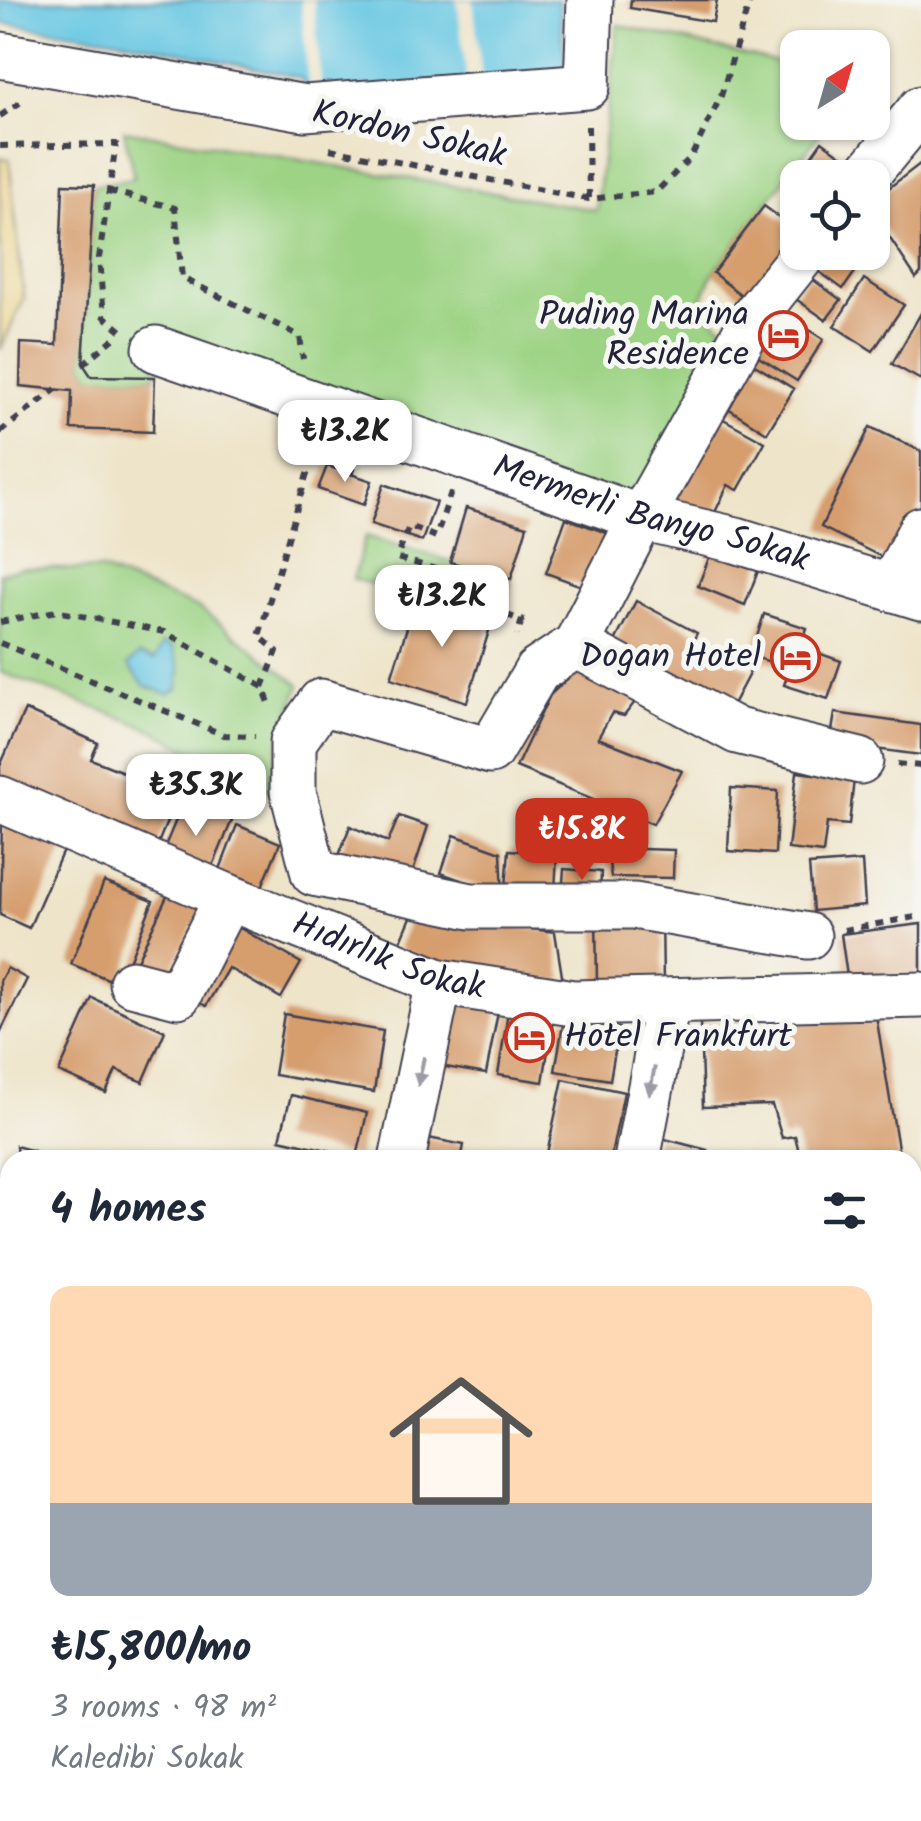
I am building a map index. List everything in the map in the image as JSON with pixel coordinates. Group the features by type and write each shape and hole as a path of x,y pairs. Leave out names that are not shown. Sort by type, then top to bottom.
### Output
{"street":[{"path":"0,55 306,108 587,86 590,0"},
{"path":"892,159 921,110"},
{"path":"284,918 314,873 293,791 287,739 321,702 490,751 537,671 576,645 641,518 755,315 791,270"},
{"name":"Mermerli Banyo Sokak","path":"139,340 310,404 641,518 736,540 906,592"},
{"path":"906,592 921,530"},
{"path":"576,645 737,731 860,761"},
{"name":"Hıdırlık Sokak","path":"0,798 228,897 440,982 572,1003 920,998"},
{"path":"314,873 471,906 634,906 808,936"},
{"path":"132,983 178,994 228,897"},
{"path":"404,1150 440,982"},
{"path":"639,1150 667,1003"}],"path":[{"name":"Kordon Sokak","path":"320,145 338,152 589,199 656,192 691,157 721,96 750,0"},
{"path":"587,86 589,199"},
{"path":"0,146 116,144 99,258 104,316 139,340"},
{"path":"109,191 175,208 182,278 300,336 310,404"},
{"path":"83,364 139,340"},
{"path":"0,432 56,389"},
{"path":"263,687 277,651 259,636 313,454"},
{"path":"446,508 436,538 409,526 397,558 494,586 488,609 522,620 512,652"},
{"path":"0,622 56,610 164,632 263,687 287,739 224,735 0,643"},
{"path":"808,936 921,916"}],"green space":[{"path":"618,25 780,63 780,140 815,140 800,160 780,160 780,186 713,273 699,307 732,334 636,508 160,337 155,377 91,376 83,364 94,185 134,178 124,130 596,210"},
{"path":"366,536 511,579 498,623 353,579"},
{"path":"22,568 102,570 199,608 300,685 281,736 267,792 149,728 0,672 0,573"}],"sand":[{"path":"0,158 9,159 24,299 0,350"}],"water":[{"path":"0,0 559,0 566,74 309,95 301,78 119,39 0,23"},
{"path":"162,644 172,647 180,668 178,689 168,694 145,686 128,665 139,655 155,660"}],"pier":[{"path":"301,0 314,0 322,94 309,95"},
{"path":"457,0 473,0 482,80 467,82"}],"building":[{"path":"631,0 717,0 713,22 630,8"},
{"path":"822,141 848,160 809,160"},
{"path":"921,163 921,273 916,278 890,238 890,187"},
{"path":"63,184 94,185 83,364 91,376 155,377 153,432 71,429 72,391 20,386 21,343 57,345"},
{"path":"764,206 780,218 780,263 750,302 713,273"},
{"path":"817,270 856,270 843,289"},
{"path":"808,276 841,300 826,320 793,297"},
{"path":"864,279 904,305 873,351 834,326"},
{"path":"773,307 824,339 797,381 746,349"},
{"path":"921,313 921,380 892,364"},
{"path":"740,356 794,389 767,433 714,399"},
{"path":"707,410 765,442 738,490 728,485 707,529 655,513"},
{"path":"870,427 921,451 921,505 894,563 821,527"},
{"path":"327,466 372,481 364,505 318,489"},
{"path":"384,484 436,502 422,541 371,524"},
{"path":"466,508 527,526 511,579 450,562"},
{"path":"566,518 615,536 595,591 546,573"},
{"path":"716,540 763,558 745,605 698,586"},
{"path":"416,599 492,621 467,702 391,678"},
{"path":"636,601 697,633 693,641 751,670 732,706 612,647"},
{"name":"Dogan Hotel","path":"764,614 807,628 801,647 841,661 828,699 784,685 790,668 751,656"},
{"path":"583,664 642,693 624,716 612,713 598,738 682,771 653,824 516,767 550,695"},
{"path":"25,710 98,743 91,759 178,794 155,851 0,787 0,766"},
{"path":"835,713 921,725 921,755 830,743"},
{"path":"797,772 854,779 849,825 827,823 823,853 788,849"},
{"path":"731,788 778,791 775,854 728,851"},
{"path":"184,801 232,820 208,878 160,858"},
{"path":"399,816 428,826 409,884 335,866 350,826 388,842"},
{"path":"2,819 65,846 29,928 0,915"},
{"path":"237,825 280,843 259,894 217,877"},
{"path":"454,835 501,852 503,895 441,873"},
{"path":"607,848 674,850 673,878 611,877"},
{"path":"509,850 557,854 555,891 506,887"},
{"path":"862,861 865,906 813,911 809,865"},
{"path":"564,869 601,872 600,897 562,894"},
{"path":"104,882 153,901 120,984 71,964"},
{"path":"170,890 203,905 167,980 135,965"},
{"path":"419,898 478,922 555,932 563,982 453,971 398,948"},
{"path":"662,913 663,984 597,985 596,914"},
{"path":"226,920 301,963 281,998 228,968 206,1006 184,994"},
{"path":"921,924 921,973 848,983 841,934"},
{"path":"7,968 27,979 0,1033 0,981"},
{"path":"92,998 165,1031 143,1082 116,1070 106,1093 59,1072"},
{"path":"453,998 499,1007 486,1074 440,1066"},
{"path":"875,1009 898,1150 798,1150 795,1136 782,1138 772,1105 703,1107 700,1023 769,1021"},
{"path":"508,1012 553,1020 543,1082 498,1075"},
{"path":"284,1014 383,1031 374,1092 274,1075"},
{"path":"564,1019 619,1028 610,1080 555,1071"},
{"path":"563,1079 624,1092 612,1150 548,1150"},
{"path":"291,1095 367,1113 359,1150 327,1150 280,1139"},
{"path":"418,1136 464,1145 463,1150 415,1150"},
{"path":"657,1137 707,1150 654,1150"}],"place":[{"name":"Puding Marina Residence","path":"784,336"},
{"name":"Dogan Hotel","path":"796,658"},
{"name":"Hotel Frankfurt","path":"529,1038"}]}
